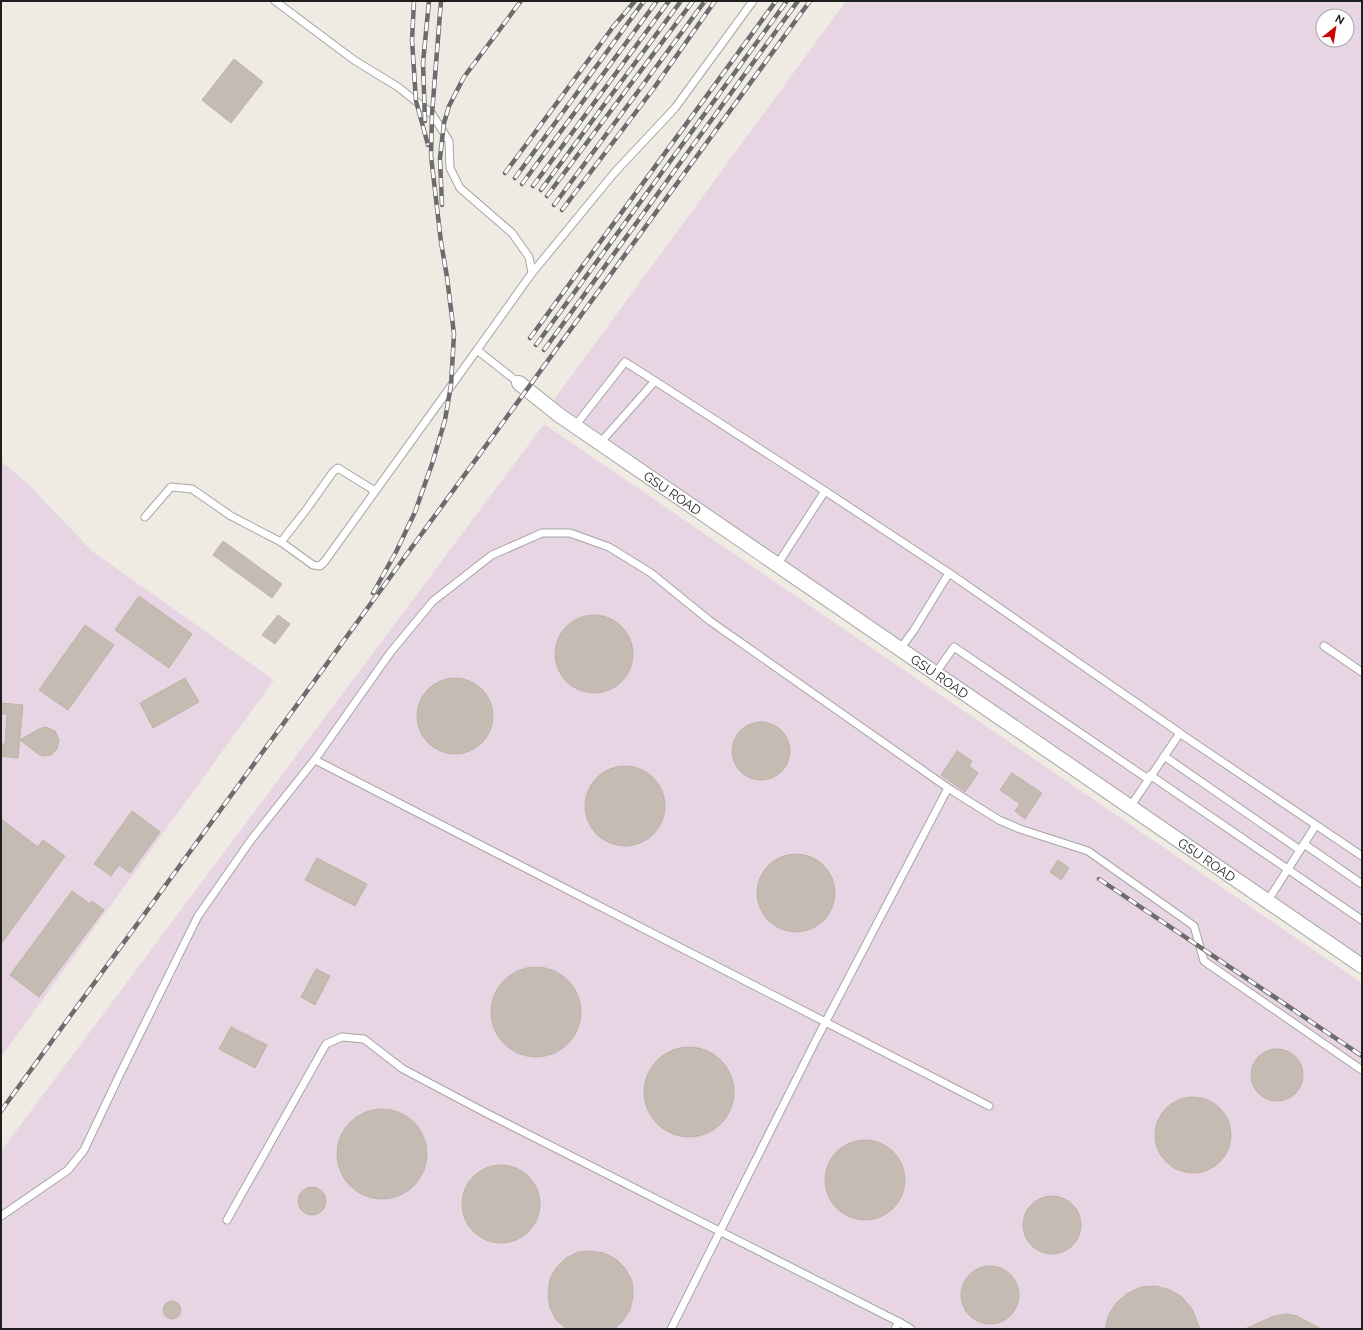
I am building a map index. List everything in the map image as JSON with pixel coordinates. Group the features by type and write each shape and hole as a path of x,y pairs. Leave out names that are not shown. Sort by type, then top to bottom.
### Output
{"street":[{"name":"GSU ROAD","path":"519,383 559,415 600,444 1362,966"}],"lane":[{"path":"275,1 354,60 398,87 432,114 449,141 450,168 460,188 512,233 529,256 532,273"},
{"path":"145,517 170,487 192,489 231,516 282,542 313,565 320,566 532,273 615,172 675,108 753,1"},
{"path":"477,350 519,383"},
{"path":"575,426 625,362 949,573 1178,732 1362,856"},
{"path":"600,444 655,381"},
{"path":"282,542 333,472 338,468 375,491"},
{"path":"777,565 825,491"},
{"path":"1,1216 68,1170 84,1150 198,916 251,840 314,760 390,653 434,601 492,555 542,533 570,533 609,547 651,573 710,621 948,788 999,820 1020,829 1088,851 1194,926 1204,961 1362,1070"},
{"path":"900,649 914,630 949,573"},
{"path":"1324,646 1362,672"},
{"path":"936,674 954,647 1288,869 1362,920"},
{"path":"1130,807 1180,733 1178,732"},
{"path":"1164,756 1302,847 1362,884"},
{"path":"314,760 989,1106"},
{"path":"671,1329 826,1022 948,788"},
{"path":"1267,902 1316,825"},
{"path":"227,1220 326,1044 342,1037 364,1039 403,1069 720,1232 897,1326 911,1329"}],"shaded area":[{"path":"846,1 1362,1 1362,958 553,401"},
{"path":"544,424 1362,983 1362,1329 1,1329 1,1151"},
{"path":"1,461 29,485 92,551 274,680 1,1057"}],"building":[{"path":"234,59 263,82 231,123 202,100"},
{"path":"223,541 282,584 272,598 213,555"},
{"path":"139,596 192,634 169,668 115,630"},
{"path":"278,615 290,624 275,644 262,635"},
{"path":"586,615 602,615 616,621 627,632 633,646 633,662 627,676 616,687 602,693 586,693 572,687 561,676 555,662 555,646 561,632 572,621"},
{"path":"85,625 114,645 68,710 39,690"},
{"path":"185,678 199,702 153,728 140,703"},
{"path":"448,678 462,678 476,684 487,695 493,709 493,723 490,731 482,743 476,748 462,754 448,754 434,748 423,737 417,723 417,709 423,695 434,684"},
{"path":"1,703 23,705 18,758 1,756 1,744 5,744 7,714 1,714"},
{"path":"761,722 772,724 785,735 788,740 790,751 788,762 777,775 772,778 761,780 750,778 737,767 734,762 732,751 734,740 745,727 750,724"},
{"path":"46,727 55,731 59,740 57,749 51,755 43,756 38,754 20,740 39,729"},
{"path":"957,751 972,761 969,766 978,773 965,792 941,775"},
{"path":"625,766 640,769 653,778 662,791 665,806 662,821 653,834 640,843 625,846 610,843 597,834 588,821 585,806 588,791 597,778 610,769"},
{"path":"1012,773 1042,793 1025,819 1015,811 1020,804 1000,790"},
{"path":"132,811 160,832 130,873 119,865 111,876 94,864"},
{"path":"1,819 38,847 43,840 65,856 1,944"},
{"path":"796,854 811,857 818,861 828,871 832,878 835,893 832,908 828,915 818,925 811,929 796,932 781,929 774,925 764,915 760,908 757,893 760,878 764,871 774,861 781,857"},
{"path":"317,858 367,884 355,906 305,880"},
{"path":"1058,860 1069,868 1061,880 1050,872"},
{"path":"72,891 90,904 92,901 104,910 39,997 10,975"},
{"path":"527,967 545,967 561,974 574,987 581,1003 581,1021 574,1037 561,1050 545,1057 527,1057 511,1050 498,1037 491,1021 491,1003 498,987 511,974"},
{"path":"316,969 330,976 315,1005 301,997"},
{"path":"231,1027 267,1045 255,1068 219,1049"},
{"path":"689,1047 706,1050 721,1060 731,1075 734,1092 731,1109 721,1124 706,1134 689,1137 672,1134 657,1124 647,1109 644,1092 647,1075 657,1060 672,1050"},
{"path":"1272,1049 1282,1049 1296,1056 1303,1070 1303,1080 1296,1094 1282,1101 1272,1101 1262,1097 1255,1090 1251,1080 1251,1070 1255,1060 1262,1053"},
{"path":"1186,1097 1200,1097 1208,1099 1214,1103 1225,1114 1229,1120 1231,1135 1229,1150 1220,1162 1208,1171 1200,1173 1186,1173 1178,1171 1172,1167 1161,1156 1157,1150 1155,1142 1155,1128 1157,1120 1161,1114 1172,1103 1178,1099"},
{"path":"382,1109 399,1112 414,1122 424,1137 427,1154 424,1171 414,1186 399,1196 382,1199 365,1196 350,1186 340,1171 337,1154 340,1137 350,1122 365,1112"},
{"path":"865,1140 880,1143 893,1152 902,1165 905,1180 902,1195 893,1208 880,1217 865,1220 850,1217 837,1208 828,1195 825,1180 828,1165 837,1152 850,1143"},
{"path":"501,1165 516,1168 529,1176 537,1189 540,1204 537,1219 529,1232 516,1240 501,1243 486,1240 473,1232 465,1219 462,1204 465,1189 473,1176 486,1168"},
{"path":"312,1187 322,1191 326,1201 322,1211 312,1215 302,1211 298,1201 302,1191"},
{"path":"1052,1196 1063,1198 1076,1209 1079,1214 1081,1225 1079,1236 1068,1249 1063,1252 1052,1254 1041,1252 1028,1241 1025,1236 1023,1225 1025,1214 1036,1201 1041,1198"},
{"path":"591,1251 604,1253 616,1259 625,1268 632,1281 633,1296 630,1310 622,1322 614,1329 567,1329 557,1321 550,1308 548,1294 550,1279 556,1268 566,1258 578,1252"},
{"path":"990,1266 1001,1268 1014,1279 1017,1284 1019,1295 1017,1306 1006,1319 1001,1322 990,1324 979,1322 966,1311 963,1306 961,1295 963,1284 974,1271 979,1268"},
{"path":"1156,1286 1170,1290 1182,1297 1192,1309 1200,1329 1105,1329 1109,1314 1117,1302 1128,1293 1141,1287"},
{"path":"172,1301 176,1302 180,1306 180,1314 176,1318 172,1319 168,1318 164,1314 163,1310 164,1306 168,1302"},
{"path":"1286,1314 1297,1316 1321,1329 1245,1329 1274,1316"}],"railway":[{"path":"414,1 412,40 416,101 428,145"},
{"path":"425,121 423,63 429,1"},
{"path":"373,593 396,552 415,512 432,464 445,420 451,385 454,334 431,156 432,114 441,1"},
{"path":"442,205 440,158 444,123 449,106 464,77 521,1"},
{"path":"505,173 613,27 635,1"},
{"path":"515,178 644,1"},
{"path":"522,184 657,1"},
{"path":"533,186 669,1"},
{"path":"541,190 681,1"},
{"path":"547,196 693,1"},
{"path":"554,205 705,1"},
{"path":"562,210 654,88 715,1"},
{"path":"530,338 776,1"},
{"path":"536,345 787,1"},
{"path":"544,350 798,1"},
{"path":"1,1111 810,1"},
{"path":"1099,879 1362,1056"}]}
